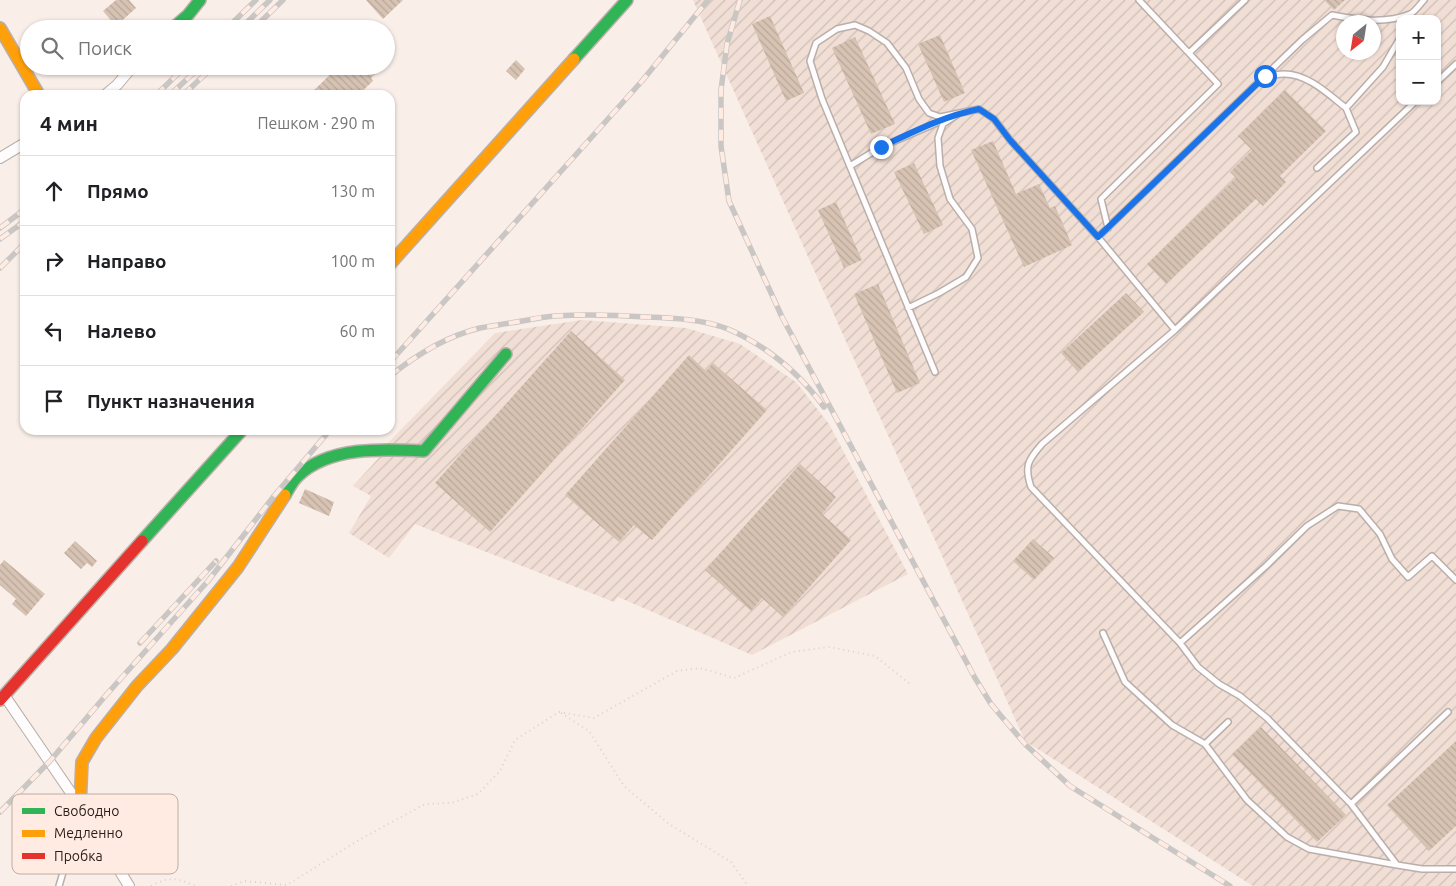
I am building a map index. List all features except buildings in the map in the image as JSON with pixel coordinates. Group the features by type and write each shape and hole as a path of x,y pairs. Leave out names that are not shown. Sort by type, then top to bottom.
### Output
{"main road":[{"path":"182,20 200,0"},
{"path":"395,258 627,0"},
{"path":"0,28 20,63"},
{"path":"27,75 35,90"},
{"path":"81,794 82,762 96,738 137,686 172,649 238,567 297,476 309,467 340,453 388,449 424,451 506,354"},
{"path":"2,698 238,435"}],"street":[{"path":"111,90 125,75"},
{"path":"0,158 20,146"},
{"path":"2,698 71,794"},
{"path":"122,874 130,886"}],"lane":[{"path":"1108,228 1101,199 1218,84 1140,0"},
{"path":"1189,52 1245,0"},
{"path":"1411,15 1424,0"},
{"path":"1098,237 1302,40 1332,15 1363,21 1396,18"},
{"path":"935,372 822,100 810,61 816,43 837,29 855,25 869,31 887,43 906,68 919,99 929,114 940,117 979,109 994,119 1010,140 1098,237 1175,330"},
{"path":"1346,108 1383,67 1396,45"},
{"path":"1441,78 1456,64"},
{"path":"1265,76 1285,74 1305,79 1346,108 1356,132 1317,168"},
{"path":"1397,865 1351,804 1267,718 1240,696 1219,684 1198,667 1180,643 1031,487 1026,473 1028,463 1042,444 1175,330 1412,105"},
{"path":"850,166 881,147 921,128 960,113"},
{"path":"908,308 966,277 978,258 972,229 950,199 940,166 938,138 943,124 960,113"},
{"path":"1180,643 1266,566 1307,526 1338,506 1359,508 1380,534 1392,559 1408,577 1432,556 1456,580"},
{"path":"1103,633 1125,682 1172,725 1205,744 1248,800 1287,837 1309,849 1422,869 1456,869"},
{"path":"1351,804 1448,712"},
{"path":"1205,744 1228,722"},
{"path":"59,886 63,874"}],"path":[{"path":"231,886 244,881 288,885 359,840 425,804 451,803 478,794 500,770 514,740 559,712 594,718 677,671 700,668 734,678 792,652 829,647 874,656 910,684"},
{"path":"559,712 589,731 624,786 669,824 731,862 748,886"},
{"path":"151,886 162,880 180,879 195,886"}],"shaded area":[{"path":"693,0 1456,0 1456,886 1253,886 1025,741"},
{"path":"582,320 686,328 740,344 796,382 829,424 908,574 752,655 618,597 614,602 415,524 389,558 349,533 371,496 353,486 387,449 384,447 495,333"}],"railway":[{"path":"235,20 256,0"},
{"path":"249,20 270,0"},
{"path":"262,20 283,0"},
{"path":"395,356 642,81 708,0"},
{"path":"740,0 727,44 721,90 721,146 729,201 782,317 975,678 991,704 1026,745 1070,786 1230,886"},
{"path":"161,90 177,75"},
{"path":"175,90 191,75"},
{"path":"188,90 204,75"},
{"path":"0,228 20,213"},
{"path":"0,239 20,225"},
{"path":"0,268 20,248"},
{"path":"395,372 432,347 468,331 480,328 566,315 612,315 677,319 698,321 728,329 756,344 793,372 824,407"},
{"path":"18,794 50,761 208,581 274,496 326,435"},
{"path":"140,643 216,561"},
{"path":"0,812 12,800"}],"traffic: fast":[{"path":"182,20 200,0"},
{"path":"574,59 627,0"},
{"path":"285,495 298,476 311,466 325,459 341,454 375,450 424,451 506,354"},
{"path":"142,541 237,435"}],"traffic: slow":[{"path":"0,28 20,62"},
{"path":"395,258 574,59"},
{"path":"27,75 36,90"},
{"path":"81,794 82,762 96,738 137,686 172,649 238,567 285,495"}],"traffic: jam":[{"path":"0,700 142,541"}],"route":[{"path":"881,147 921,128 960,113 979,109 994,119 1010,140 1098,237 1265,76"}]}
